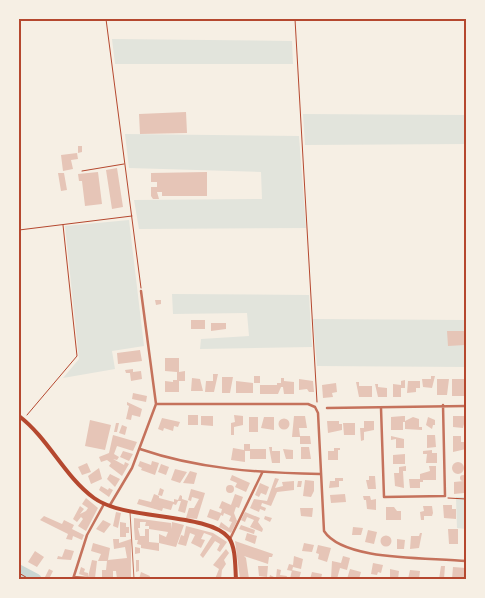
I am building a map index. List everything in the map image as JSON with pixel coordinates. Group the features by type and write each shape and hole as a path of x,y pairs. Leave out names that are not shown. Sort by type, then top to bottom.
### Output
{"main road":[{"path":"19,416 45,442 84,490 109,507 196,522 209,526 230,539 236,579"}],"street":[{"path":"109,507 132,468 156,404 141,291"},
{"path":"156,404 308,404 315,407 318,413 324,531 329,538 355,550 389,557 466,561"},
{"path":"381,408 384,497 445,496 443,405"},
{"path":"327,408 466,406"},
{"path":"139,449 171,460 262,473 320,474"},
{"path":"230,539 262,473"},
{"path":"98,579 73,578 87,535 104,504"}],"lane":[{"path":"130,511 134,579"}],"path":[{"path":"106,19 141,291"},
{"path":"295,19 316,392 315,407"},
{"path":"82,170 125,164"},
{"path":"19,230 132,216"},
{"path":"23,420 77,356 63,225"},
{"path":"445,496 450,499 466,499"},
{"path":"19,573 29,579"}],"shaded area":[{"path":"112,39 292,41 293,64 115,64"},
{"path":"303,114 466,115 466,144 305,145"},
{"path":"125,134 299,136 306,228 139,229 134,200 262,199 261,172 129,168"},
{"path":"129,220 144,346 112,351 115,369 63,378 79,359 65,226"},
{"path":"172,294 309,295 312,347 200,349 201,339 249,336 247,313 173,314"},
{"path":"313,319 466,320 466,367 317,366"},
{"path":"456,497 466,497 466,529 457,528"}],"building":[{"path":"186,112 187,133 140,134 139,114"},
{"path":"78,146 82,146 82,152 78,153"},
{"path":"77,153 78,159 71,160 73,169 63,171 61,155"},
{"path":"117,168 123,207 112,209 106,170"},
{"path":"98,172 102,204 85,206 82,181 79,181 78,174"},
{"path":"207,172 207,196 162,196 162,192 157,192 159,199 153,199 151,196 151,187 157,187 157,182 151,182 151,173"},
{"path":"58,173 64,173 67,190 61,191"},
{"path":"155,300 161,300 161,304 156,305"},
{"path":"191,320 205,320 205,329 191,329"},
{"path":"211,323 226,323 226,329 211,331"},
{"path":"447,331 465,331 465,345 448,346"},
{"path":"140,350 142,361 118,364 117,353"},
{"path":"165,358 179,358 179,372 185,371 185,381 179,381 179,392 165,392 165,381 173,382 173,380 177,380 177,372 165,371"},
{"path":"133,369 133,372 141,371 142,379 131,381 130,373 126,373 125,370"},
{"path":"213,374 218,374 214,392 205,392 206,381 213,381"},
{"path":"254,376 260,376 260,383 254,383"},
{"path":"431,376 435,376 432,388 423,387 422,379 431,379"},
{"path":"222,377 233,377 230,393 222,393"},
{"path":"192,378 200,379 203,391 191,391"},
{"path":"281,378 284,378 284,381 294,382 294,394 284,394 283,387 281,387 278,394 260,394 260,385 277,385 277,383 281,383"},
{"path":"299,379 313,381 314,392 309,392 307,389 299,390"},
{"path":"437,379 449,379 447,395 437,395"},
{"path":"452,379 465,379 465,396 452,396"},
{"path":"405,380 405,388 401,388 401,397 393,397 393,384 401,385 401,381"},
{"path":"236,381 253,383 253,393 236,393"},
{"path":"408,381 420,381 420,388 416,388 416,392 407,393"},
{"path":"356,382 359,382 359,386 372,386 372,397 359,397"},
{"path":"336,383 337,392 332,393 333,397 323,398 322,385"},
{"path":"375,384 378,384 378,387 387,388 387,397 378,397"},
{"path":"133,393 147,396 146,402 132,399"},
{"path":"127,402 142,409 140,417 132,415 131,420 126,419 129,406"},
{"path":"188,415 198,415 198,425 188,425"},
{"path":"234,415 243,416 243,425 234,427 234,435 231,435 231,423 235,422"},
{"path":"201,416 213,416 213,426 201,425"},
{"path":"294,416 305,416 307,428 299,428 300,436 310,436 311,444 300,444 300,437 292,437"},
{"path":"405,416 405,421 413,417 419,419 419,427 422,427 422,430 405,429 405,422 403,422 403,430 391,430 391,417"},
{"path":"453,416 466,416 463,428 453,427"},
{"path":"249,417 258,417 258,432 249,432"},
{"path":"264,417 274,417 274,430 261,428"},
{"path":"428,417 435,420 435,425 433,425 432,429 426,425"},
{"path":"162,418 180,422 178,427 174,426 173,431 164,428 163,431 158,429"},
{"path":"284,418 290,424 284,430 278,424"},
{"path":"90,420 111,425 105,450 85,446"},
{"path":"327,421 339,421 339,424 342,424 342,430 328,433"},
{"path":"364,421 374,421 374,430 364,432 364,440 361,441 360,428 364,428"},
{"path":"116,423 119,423 117,432 114,432"},
{"path":"343,423 355,423 355,435 344,435"},
{"path":"122,425 127,427 125,435 119,433"},
{"path":"113,435 137,442 133,451 117,446 114,454 119,457 117,460 113,459 124,465 125,462 129,464 122,476 109,466 111,463 107,460 101,462 99,457 109,453"},
{"path":"427,435 435,435 436,447 427,448"},
{"path":"391,436 404,439 404,448 396,448 396,439 391,440"},
{"path":"453,436 461,436 461,442 465,442 466,449 453,452"},
{"path":"244,444 250,444 250,449 266,449 266,459 250,459 250,451 245,451 245,462 231,460 233,448 244,450"},
{"path":"269,447 272,447 272,451 280,451 280,463 272,463"},
{"path":"301,447 309,447 311,459 301,459"},
{"path":"334,448 340,448 338,450 338,460 328,460 328,451 334,451"},
{"path":"283,449 293,450 293,459 286,459"},
{"path":"432,450 432,453 437,453 437,463 426,463 427,454 423,454 423,451"},
{"path":"123,451 133,454 129,461 120,457"},
{"path":"405,454 405,464 393,464 393,455"},
{"path":"140,461 151,465 152,461 159,463 155,475 141,470 142,468 138,466"},
{"path":"456,462 460,462 464,468 460,474 456,474 452,470 452,466"},
{"path":"87,463 91,472 82,475 78,467"},
{"path":"161,464 169,467 166,475 158,472"},
{"path":"406,466 406,471 403,471 404,488 395,486 394,473 399,473 399,467"},
{"path":"429,466 436,466 436,480 423,480 423,482 420,482 420,488 410,488 409,479 420,479 420,474 430,471"},
{"path":"99,468 102,479 91,484 88,476"},
{"path":"175,469 187,472 180,483 171,480"},
{"path":"190,471 197,473 194,484 183,483"},
{"path":"110,474 120,479 115,487 107,479"},
{"path":"232,475 250,483 246,492 235,487 237,483 230,480"},
{"path":"463,475 466,478 463,481 460,478"},
{"path":"369,476 375,476 376,489 368,489 366,480 369,480"},
{"path":"275,478 279,479 275,488 283,486 282,482 294,481 294,490 277,492 271,506 262,503 261,506 266,508 265,511 260,509 259,512 250,508 254,499 267,501"},
{"path":"335,478 343,478 343,481 339,481 339,487 329,488 330,481 335,481"},
{"path":"305,480 314,481 314,491 311,497 303,496"},
{"path":"298,481 302,481 301,487 297,487"},
{"path":"464,481 464,493 454,494 454,482"},
{"path":"260,483 269,487 266,495 261,493 259,497 255,495"},
{"path":"230,485 234,489 230,493 226,489"},
{"path":"101,486 108,490 109,488 113,490 109,497 99,490"},
{"path":"160,488 164,490 162,496 158,495"},
{"path":"191,489 205,493 197,519 186,518 189,508 194,508 199,499 192,497 191,501 188,500"},
{"path":"154,494 159,496 159,498 174,502 174,499 178,500 180,495 182,496 182,499 188,501 185,513 178,511 181,501 178,501 176,505 173,504 171,510 163,508 162,511 137,504 139,499 151,502"},
{"path":"235,494 243,497 239,508 236,507 234,513 237,521 231,533 219,527 221,522 229,528 232,522 229,521 231,516 224,513 218,521 207,517 210,509 221,513 222,509 219,508 222,501 231,505"},
{"path":"345,494 346,502 331,503 330,495"},
{"path":"363,496 370,496 371,500 376,499 376,510 367,509 366,500 364,500"},
{"path":"86,498 98,508 86,531 78,526 83,519 81,517 77,522 73,519 80,506 84,509 80,514 88,508 82,504"},
{"path":"443,505 452,505 452,509 456,509 456,519 444,518"},
{"path":"423,506 432,506 433,513 432,516 424,516 424,520 421,520 420,512 424,511"},
{"path":"386,507 394,507 397,511 401,511 401,520 386,520"},
{"path":"300,508 313,508 312,517 301,516"},
{"path":"116,512 121,513 118,528 113,526"},
{"path":"245,512 260,518 258,522 263,529 262,532 250,527 254,520 247,517 245,522 241,520"},
{"path":"44,516 62,524 64,520 74,525 72,529 84,535 82,540 73,536 72,540 66,539 68,534 40,520"},
{"path":"265,516 272,518 270,522 264,519"},
{"path":"134,518 171,523 171,529 172,522 184,525 176,547 159,543 159,551 141,548 141,545 137,544 138,540 135,540","holes":["140,522 146,522 145,526 149,526 149,529 145,529 145,536 140,536 138,528 140,528","149,529 168,532 166,537 159,534 159,543 149,542"]},
{"path":"103,520 111,524 104,533 96,529"},
{"path":"120,522 126,523 126,527 129,527 129,533 126,533 126,537 120,537"},
{"path":"241,525 255,530 254,534 239,529"},
{"path":"186,526 213,533 227,542 220,552 217,550 220,544 215,541 203,558 200,555 212,536 204,533 201,539 205,540 201,548 191,543 195,535 190,533 186,546 178,544 181,535 184,536"},
{"path":"353,527 363,528 361,535 352,535"},
{"path":"448,529 458,529 458,544 449,544"},
{"path":"368,530 377,532 374,544 365,542"},
{"path":"247,533 257,536 255,544 245,540"},
{"path":"422,533 419,548 410,549 411,536 419,536"},
{"path":"386,535 392,541 386,547 380,541"},
{"path":"113,539 119,539 119,543 131,539 131,579 117,579 116,571 113,571 113,578 102,578 102,570 106,570 107,561 98,561 101,554 91,551 93,543 110,548 108,560 127,558 125,547 114,549"},
{"path":"397,539 405,540 404,549 397,549"},
{"path":"235,541 273,554 272,557 269,557 268,564 244,556 246,558 249,579 240,579"},
{"path":"304,543 314,545 312,552 302,551"},
{"path":"318,545 331,548 327,562 318,559 319,554 316,553"},
{"path":"135,547 140,548 140,553 135,554"},
{"path":"65,549 74,551 71,560 57,559 58,556 62,557"},
{"path":"226,549 229,553 224,560 226,564 222,570 221,579 215,579 219,569 213,565"},
{"path":"35,551 44,557 37,567 28,562"},
{"path":"294,556 303,559 301,569 293,567 292,571 287,570 289,564 293,565"},
{"path":"343,556 350,558 347,570 340,568 337,579 331,579 332,561 341,563"},
{"path":"92,560 97,561 95,578 88,577"},
{"path":"136,560 139,560 139,571 136,572"},
{"path":"373,563 383,565 381,573 378,572 377,575 371,574"},
{"path":"258,566 268,566 267,577 259,576"},
{"path":"441,566 445,566 444,579 439,579"},
{"path":"81,567 85,569 84,572 88,573 88,577 79,574"},
{"path":"453,567 466,568 466,579 452,579"},
{"path":"49,569 53,571 49,579 45,577"},
{"path":"277,569 281,570 280,575 287,576 286,579 269,579 270,575 276,578"},
{"path":"350,569 361,572 359,579 347,579"},
{"path":"390,569 399,571 398,579 390,579"},
{"path":"292,570 301,572 299,579 290,579"},
{"path":"410,570 420,571 419,579 408,579"},
{"path":"141,572 150,576 149,579 139,579"},
{"path":"312,572 322,574 321,579 310,579"}],"waterway":[{"path":"19,570 36,579"}]}
